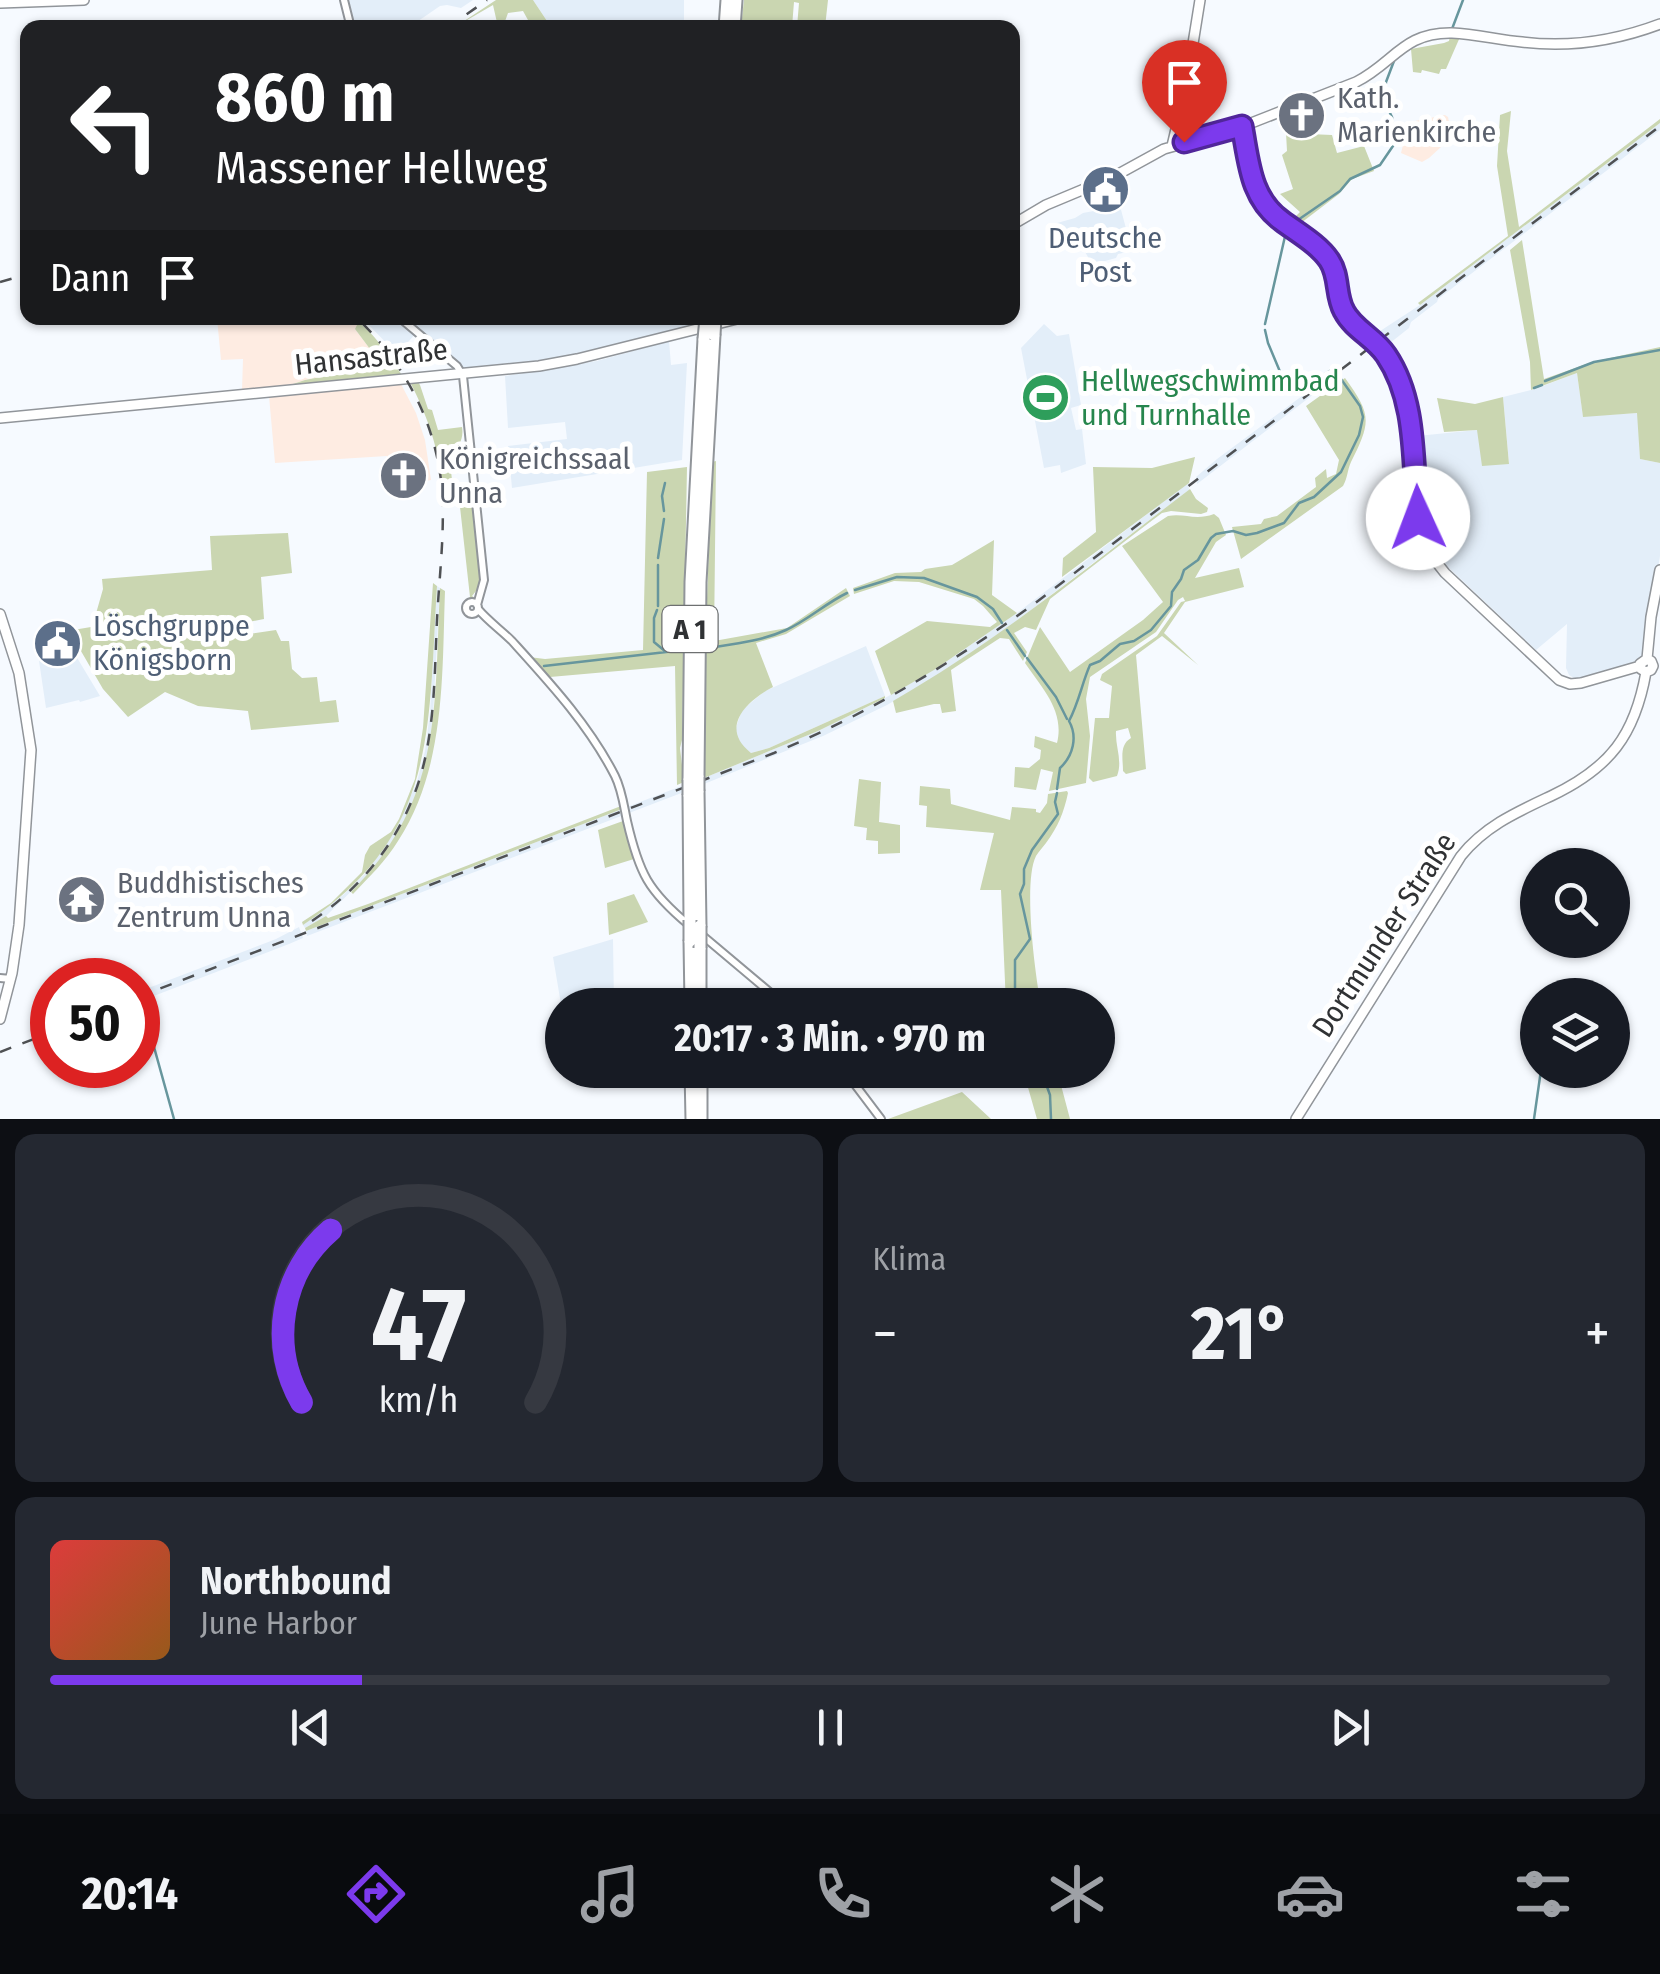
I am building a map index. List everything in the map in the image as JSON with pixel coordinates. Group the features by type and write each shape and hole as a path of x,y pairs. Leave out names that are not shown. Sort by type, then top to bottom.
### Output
{"highway":[{"name":"A 1","path":"692,988 694,793 689,653 707,325"},
{"name":"A 1","path":"709,337 713,325"},
{"name":"A 1","path":"695,944 699,988"},
{"path":"691,1088 692,1119"},
{"path":"701,1088 701,1119"}],"main road":[{"path":"0,3 84,0"},
{"path":"1172,146 1200,0"},
{"path":"1020,221 1172,146 1239,127 1363,79 1404,45 1425,36 1452,33 1529,43 1587,44 1660,24"},
{"path":"1239,127 1260,198 1268,210 1328,259 1343,311 1382,349 1396,372 1414,445 1419,526 1435,561 1558,680 1581,684 1649,667"},
{"name":"Hansastraße","path":"0,418 565,362 713,325"},
{"name":"Dortmunder Straße","path":"1296,1119 1467,848 1491,827 1578,782 1604,763 1621,743 1632,723 1649,667 1651,617 1660,570"},
{"path":"0,614 19,674 31,750 19,925 5,979 0,1019"}],"street":[{"path":"408,325 444,355 456,374 484,580 475,607 563,697 614,774 637,862 652,888 676,914 765,988"},
{"path":"857,1088 880,1119"}],"shaded area":[{"path":"347,0 473,0 461,8 440,6 420,20 352,20"},
{"path":"533,0 684,0 684,20 546,20"},
{"path":"1445,115 1452,137 1429,158 1422,162 1401,153 1404,141 1400,124"},
{"path":"1660,123 1660,130 1438,299 1390,343 1385,346 1382,336 1378,339 1374,335 1420,305"},
{"path":"1120,206 1132,251 1090,265 1078,240 1056,244 1050,225"},
{"path":"1044,324 1057,336 1069,334 1081,405 1071,408 1076,430 1082,429 1086,464 1061,473 1060,465 1044,468 1021,348"},
{"path":"218,325 358,325 355,329 382,365 287,386 242,390 243,359 221,360"},
{"path":"369,325 693,325 554,359 463,368 419,330 397,354"},
{"path":"669,341 671,365 687,363 682,460 512,488 508,446 567,439 565,422 508,428 505,376 597,361"},
{"path":"1333,373 1336,377 1197,484 1196,477 1217,459"},
{"path":"1577,373 1583,416 1638,413 1640,459 1660,463 1660,556 1643,659 1579,681 1566,668 1567,624 1536,650 1448,567 1430,539 1417,436 1477,430 1509,463 1503,397"},
{"path":"401,384 425,440 431,480 392,487 387,456 275,463 269,396"},
{"path":"1188,483 1189,490 1010,626 937,676 823,736 704,784 704,778 818,731 934,670 1017,613"},
{"path":"437,586 440,588 433,714 429,752 420,784 400,831 370,873 326,916 305,928 303,925 366,873 395,831 417,782 430,713"},
{"path":"70,646 100,696 46,708 38,654"},
{"path":"866,646 885,696 769,748 751,753 740,745 735,730 742,710 765,691"},
{"path":"684,785 684,792 307,936 306,931"},
{"path":"299,927 303,938 160,993 160,984"},
{"path":"613,939 614,988 558,988 553,957"}],"green space":[{"path":"496,0 533,0 546,20 528,20 523,11 496,20 493,5 466,20"},
{"path":"744,0 828,0 826,20 798,20 799,3 794,2 793,20 742,20"},
{"path":"1450,35 1460,37 1446,69 1439,74 1413,72 1411,49 1444,43"},
{"path":"1511,111 1507,151 1519,227 1660,119 1660,123 1420,305 1508,236 1497,166 1500,115"},
{"path":"1286,133 1332,135 1337,153 1364,146 1374,171 1352,179 1297,226 1291,221 1300,212 1280,194 1293,189 1282,155 1287,151"},
{"path":"1522,240 1544,379 1592,362 1660,347 1660,463 1640,459 1637,413 1583,417 1577,373 1531,390 1530,362 1510,250"},
{"path":"362,325 402,375 287,386 382,365 355,329"},
{"path":"1345,378 1366,419 1343,486 1241,559 1232,527 1261,524 1264,519 1277,516 1316,487 1315,478 1326,469 1327,478 1336,474 1339,460 1306,406"},
{"path":"410,382 420,385 438,430 462,427 460,443 449,454 454,497 451,501 444,502 434,440"},
{"path":"1503,397 1509,464 1482,466 1477,430 1444,432 1437,398 1475,404"},
{"path":"1195,457 1189,483 1062,577 1063,558 1096,532 1093,467 1152,468"},
{"path":"716,461 714,641 787,628 846,588 850,596 786,634 756,643 773,687 740,716 737,734 742,744 751,753 769,748 885,698 818,731 704,778 712,462"},
{"path":"687,467 680,748 684,782 677,785 675,666 550,677 529,657 643,650 647,472"},
{"path":"1190,489 1208,508 1207,512 1162,513 1050,599 1036,630 1025,627 1014,633 1027,652 1023,661 1009,639 1000,638 951,670 956,711 942,713 940,704 934,704 896,713 893,701 1008,627"},
{"path":"474,505 480,586 472,596 475,598 466,600 470,597 460,507"},
{"path":"1214,514 1226,535 1216,542 1195,578 1239,568 1244,587 1185,602 1164,633 1198,665 1162,636 1136,655 1146,769 1126,774 1123,771 1123,748 1131,738 1128,728 1116,731 1117,776 1093,782 1089,778 1095,718 1109,718 1112,686 1100,680 1102,674 1157,636 1185,601 1183,597 1156,632 1090,677 1086,699 1090,736 1086,783 1049,791 1053,772 1041,769 1036,790 1014,787 1015,767 1029,768 1040,759 1041,750 1034,747 1035,736 1057,743 1059,731 1055,710 1025,663 1040,627 1070,672 1163,602 1122,546 1168,516"},
{"path":"288,533 292,573 261,577 264,619 234,625 235,636 276,630 281,641 289,641 292,669 302,678 317,677 320,702 336,700 339,722 251,730 248,711 198,706 165,692 128,717 103,689 74,639 73,630 93,624 102,579 212,570 210,536"},
{"path":"994,540 992,595 1017,613 891,695 875,651 927,621 990,627 997,622 974,599 919,582 894,581 854,594 853,588 895,573 952,565"},
{"path":"433,583 437,586 426,733 417,776 402,816 380,855 347,891 303,925 362,872 370,846 391,832 415,779 423,728"},
{"path":"440,588 445,591 441,688 425,783 393,848 353,894 403,822 418,787 433,713"},
{"path":"859,779 881,782 879,822 900,825 900,853 878,854 878,841 866,840 867,828 854,826"},
{"path":"920,786 950,789 951,804 1010,820 1012,807 1036,809 1040,813 1048,794 1067,791 1060,819 1032,868 1031,929 1038,988 1005,988 1001,890 980,890 994,833 926,827 927,806 919,805"},
{"path":"621,806 622,809 306,931 326,916 368,904"},
{"path":"623,821 634,859 605,868 598,830"},
{"path":"634,894 648,922 609,935 607,903"},
{"path":"1028,1088 1062,1088 1070,1119 1037,1119"},
{"path":"962,1092 991,1119 888,1119"}],"waterway":[{"path":"1452,29 1463,0"},
{"path":"1265,324 1286,232 1350,179 1380,165 1395,143 1392,117 1384,101 1394,61"},
{"path":"1265,330 1286,386 1335,371"},
{"path":"1545,381 1594,362 1660,350"},
{"path":"1057,789 1060,768 1073,746 1069,721 1090,665 1120,644 1134,641 1151,630 1171,606 1172,592 1184,570 1198,560 1216,534 1233,531 1246,535 1284,523 1299,503 1314,497 1341,472 1363,417 1341,379"},
{"path":"1534,388 1542,385"},
{"path":"664,511 665,483"},
{"path":"658,558 664,519"},
{"path":"658,565 658,606"},
{"path":"855,590 897,577 924,578 977,597 993,609 1002,623"},
{"path":"708,648 777,634 847,593"},
{"path":"657,610 654,642 666,652"},
{"path":"1007,630 1025,656"},
{"path":"544,666 675,651"},
{"path":"1027,658 1067,719"},
{"path":"1015,988 1015,960 1030,939 1020,894 1024,869 1032,850 1058,814 1057,793"},
{"path":"160,1069 174,1119"},
{"path":"1047,1088 1051,1119"},
{"path":"1534,1119 1538,1088"}],"railway":[{"path":"458,20 487,0"},
{"path":"160,989 774,753 843,722 908,686 1034,604 1660,126"},
{"path":"0,282 20,276"},
{"path":"312,921 371,868 401,824 421,775 433,701 443,523 439,466 416,397 390,355 364,325"},
{"path":"0,1052 30,1040"}],"place":[{"name":"Kath. Marienkirche","path":"1302,115"},
{"name":"Deutsche Post","path":"1105,189"},
{"name":"Hellwegschwimmbad und Turnhalle","path":"1046,398"},
{"name":"Königreichssaal Unna","path":"404,476"},
{"name":"Löschgruppe Königsborn","path":"58,643"},
{"name":"Buddhistisches Zentrum Unna","path":"82,900"}],"route":[{"path":"1184,142 1242,126 1250,172 1260,198 1274,215 1323,252 1332,266 1343,311 1382,349 1398,378 1414,445 1418,518"}]}
